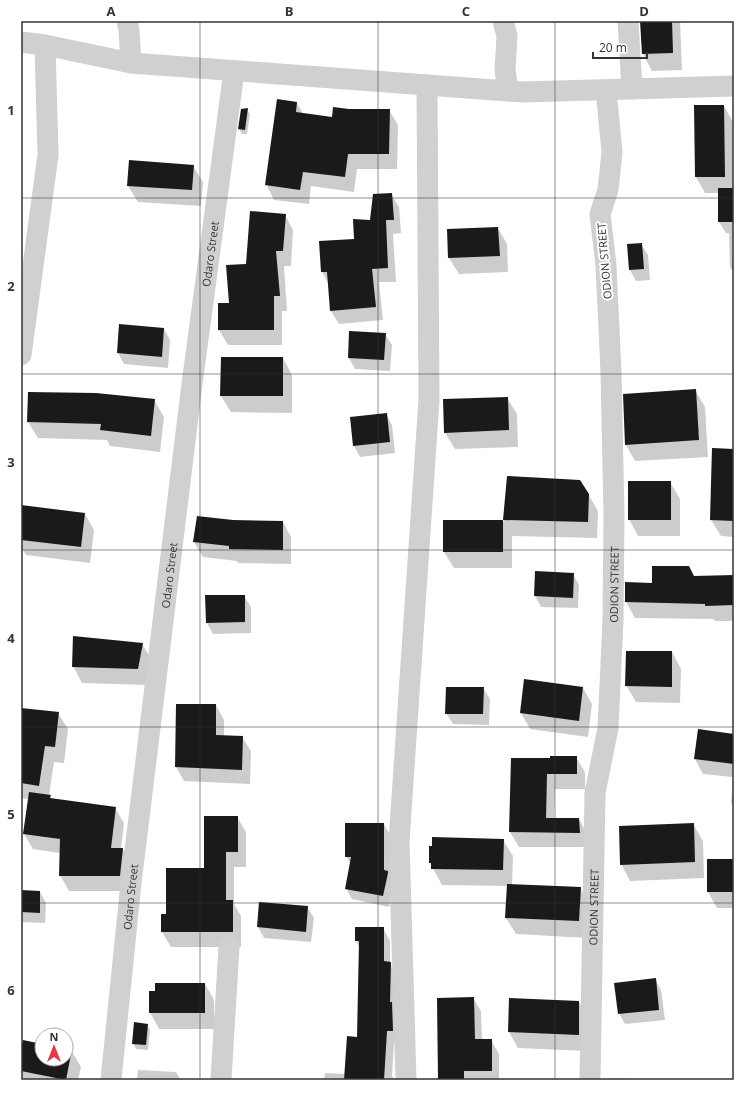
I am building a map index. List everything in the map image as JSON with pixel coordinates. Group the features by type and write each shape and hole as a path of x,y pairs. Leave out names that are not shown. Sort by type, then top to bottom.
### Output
{"street":[{"path":"127,21 131,63"},
{"path":"503,21 507,36 505,70 508,91"},
{"path":"628,21 632,89"},
{"path":"21,42 45,45 131,63 522,92 734,86"},
{"path":"21,355 48,155 45,45"},
{"name":"Odaro Street","path":"111,1080 131,883 192,384 234,71"},
{"path":"406,1080 398,841 429,400 427,85"},
{"name":"ODION STREET","path":"590,1080 595,793 608,728 614,621 614,514 611,372 606,265 600,214 608,190 612,152 606,90"},
{"path":"221,1080 229,947"}],"building":[{"path":"640,21 672,21 673,53 642,54"},
{"path":"277,99 297,102 296,112 332,117 333,107 349,109 390,109 389,154 348,154 345,177 303,172 300,190 265,185"},
{"path":"694,105 724,105 725,177 695,177"},
{"path":"248,108 245,130 238,129 241,109"},
{"path":"129,160 194,165 192,190 127,186"},
{"path":"718,188 734,188 734,222 718,222"},
{"path":"392,193 394,220 386,220 388,268 372,269 376,307 330,311 327,272 321,272 319,241 354,239 353,219 370,220 373,194"},
{"path":"250,211 286,214 283,251 276,251 280,296 274,296 274,330 218,330 218,303 229,303 226,265 246,264"},
{"path":"498,227 500,256 448,258 447,229"},
{"path":"642,243 644,269 629,270 627,244"},
{"path":"119,324 164,328 162,357 117,353"},
{"path":"349,331 386,333 384,360 348,358"},
{"path":"221,357 283,357 283,396 220,396"},
{"path":"696,389 699,440 625,445 623,394"},
{"path":"28,392 96,393 155,399 151,436 100,430 101,424 27,422"},
{"path":"508,397 509,430 444,433 443,399"},
{"path":"387,413 390,442 353,446 350,417"},
{"path":"712,448 734,449 734,521 710,520"},
{"path":"507,476 580,480 589,494 588,522 503,520"},
{"path":"628,481 671,481 671,520 628,520"},
{"path":"21,505 85,513 81,547 21,540"},
{"path":"197,516 233,520 283,521 283,550 229,549 229,546 193,542"},
{"path":"443,520 503,520 503,552 443,552"},
{"path":"652,566 689,566 694,576 734,575 734,605 705,606 705,604 625,602 625,582 652,583"},
{"path":"535,571 574,573 573,598 534,596"},
{"path":"205,595 245,595 245,622 206,623"},
{"path":"73,636 143,643 138,669 72,667"},
{"path":"626,651 672,651 672,687 625,686"},
{"path":"524,679 583,687 579,721 520,713"},
{"path":"446,687 484,687 483,714 445,714"},
{"path":"176,704 216,704 216,735 243,736 242,770 175,767"},
{"path":"21,708 59,712 55,747 45,746 39,786 21,783"},
{"path":"698,729 734,734 734,764 694,759"},
{"path":"550,756 577,756 577,774 547,774 546,818 579,818 580,833 509,832 511,758 550,758"},
{"path":"29,792 51,795 50,798 116,807 111,848 123,848 120,876 59,876 60,839 23,834"},
{"path":"204,816 238,816 238,852 226,852 226,900 233,900 233,932 161,932 161,914 166,914 166,868 204,868"},
{"path":"345,823 384,823 384,870 388,871 388,873 383,896 345,889 351,857 345,857"},
{"path":"694,823 695,862 620,865 619,826"},
{"path":"432,837 504,839 503,870 431,869 431,863 429,863 429,846 432,846"},
{"path":"707,859 734,859 734,892 707,892"},
{"path":"507,884 581,887 579,921 505,918"},
{"path":"21,890 40,891 40,913 21,912"},
{"path":"259,902 308,906 306,932 257,927"},
{"path":"355,927 384,927 384,961 391,962 390,1002 392,1002 393,1031 387,1031 384,1080 344,1080 347,1036 357,1037 359,941 355,941"},
{"path":"656,978 659,1010 618,1014 614,983"},
{"path":"155,983 205,983 205,1013 149,1013 149,991 155,991"},
{"path":"474,997 475,1039 492,1039 492,1071 464,1071 464,1080 438,1080 437,998"},
{"path":"509,998 579,1001 579,1035 508,1032"},
{"path":"134,1022 148,1024 146,1045 132,1044"},
{"path":"23,1040 34,1042 34,1067 69,1067 66,1080 21,1071 21,1049"}]}
